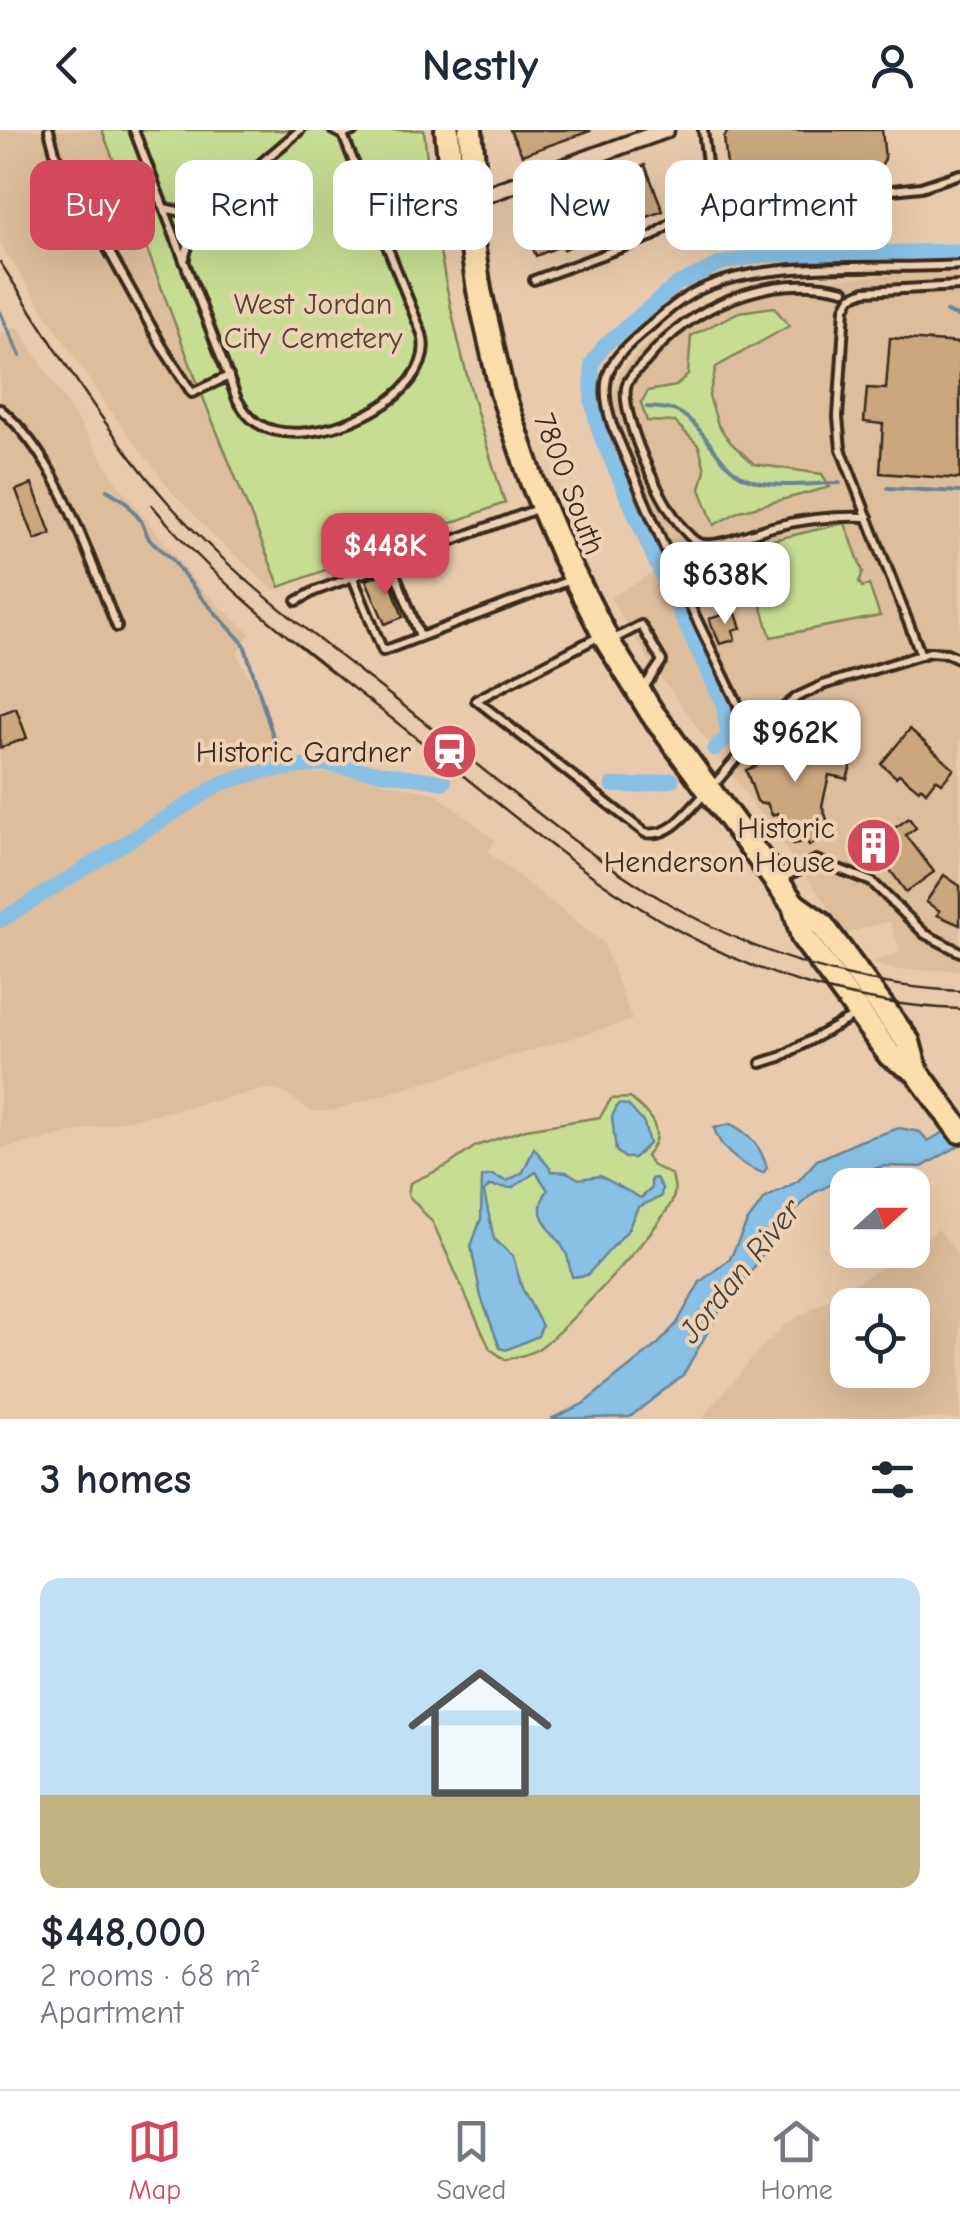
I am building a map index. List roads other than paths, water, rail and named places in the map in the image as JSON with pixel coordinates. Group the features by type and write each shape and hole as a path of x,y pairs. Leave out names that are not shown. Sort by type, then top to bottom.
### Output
{"main road":[{"name":"7800 South","path":"447,130 450,160"},
{"name":"7800 South","path":"470,130 473,160"},
{"name":"7800 South","path":"473,250 494,362 513,425 542,507 574,579 639,694 794,906 803,936 890,1055 916,1071"},
{"name":"7800 South","path":"794,906 821,924 897,1027 908,1042 916,1071 960,1131"}],"street":[{"path":"493,192 666,130"}],"lane":[{"path":"49,130 56,156 192,393 228,376"},
{"path":"134,130 237,399 257,423 276,430 308,432 371,412 411,379 422,366 426,352 342,135 333,130"},
{"path":"267,160 300,130"},
{"path":"342,135 354,130"},
{"path":"703,130 707,160"},
{"path":"892,190 921,187 960,174"},
{"path":"164,208 175,210"},
{"path":"534,280 653,236 665,228"},
{"path":"185,264 188,250"},
{"path":"750,742 741,730 738,705 684,592 612,424 604,396 608,370 630,343 684,299 734,278 791,269 960,265"},
{"path":"844,290 824,285 765,287 700,312 668,334 626,384 626,410 646,464 685,536 703,544 778,525 847,516 868,518"},
{"path":"921,655 840,439 845,308 851,298 865,291 960,286"},
{"path":"0,409 36,448 60,489 117,627"},
{"path":"297,601 542,507"},
{"path":"703,544 701,568 707,590"},
{"path":"391,562 420,636"},
{"path":"353,578 383,651 574,579"},
{"path":"639,694 662,662 641,625 476,700 645,833 660,834 671,828 708,790 779,710 805,693 921,655 947,653 960,659"},
{"path":"777,882 816,860 829,863 872,882 925,934 960,952"},
{"path":"762,1063 859,1013"}],"water":[{"path":"618,1104 628,1105 644,1123 649,1144 634,1158 625,1158 616,1151 612,1117"},
{"name":"Jordan River","path":"960,1123 960,1145 922,1167 830,1168 830,1185 812,1194 786,1220 746,1279 740,1278 683,1375 630,1417 551,1419 583,1404 658,1344 677,1323 700,1282 730,1259 747,1222 764,1199 798,1181 817,1160 860,1141 899,1128 920,1132 928,1141"},
{"path":"730,1124 758,1147 767,1168 763,1173 740,1161 722,1144 714,1128"},
{"path":"534,1148 552,1171 567,1172 579,1179 600,1176 641,1198 651,1189 651,1179 656,1178 662,1188 661,1197 638,1207 627,1231 587,1275 572,1277 566,1253 542,1216 548,1190 536,1172 512,1188 489,1186 484,1192 494,1239 513,1256 522,1288 542,1326 538,1336 506,1350 500,1348 481,1297 471,1246 481,1219 482,1177 492,1175 507,1181 523,1172"}],"waterway":[{"path":"714,749 728,736 723,703 600,434 592,403 592,363 604,346 677,284 722,263 765,255 960,251"},
{"path":"0,312 20,356"},
{"path":"946,312 960,317"},
{"path":"647,407 675,411 688,419 727,464 746,478 780,485 840,483"},
{"path":"888,488 960,492"},
{"path":"107,490 125,501 149,539 171,558 244,644 283,768"},
{"path":"0,921 222,783 264,771 323,764 444,782"},
{"path":"612,785 637,786 672,780"}],"tram line":[{"path":"0,262 99,413 191,528 277,606 529,806 656,896 722,932 794,961 873,981 960,991"},
{"path":"152,505 208,566 302,648 530,829 592,876 656,917 722,953 794,980 872,1000 960,1009"}],"place":[{"name":"Historic Gardner","path":"450,752"},
{"name":"Historic Henderson House","path":"874,845"}],"park label":[{"name":"West Jordan City Cemetery","path":"313,321"}]}
